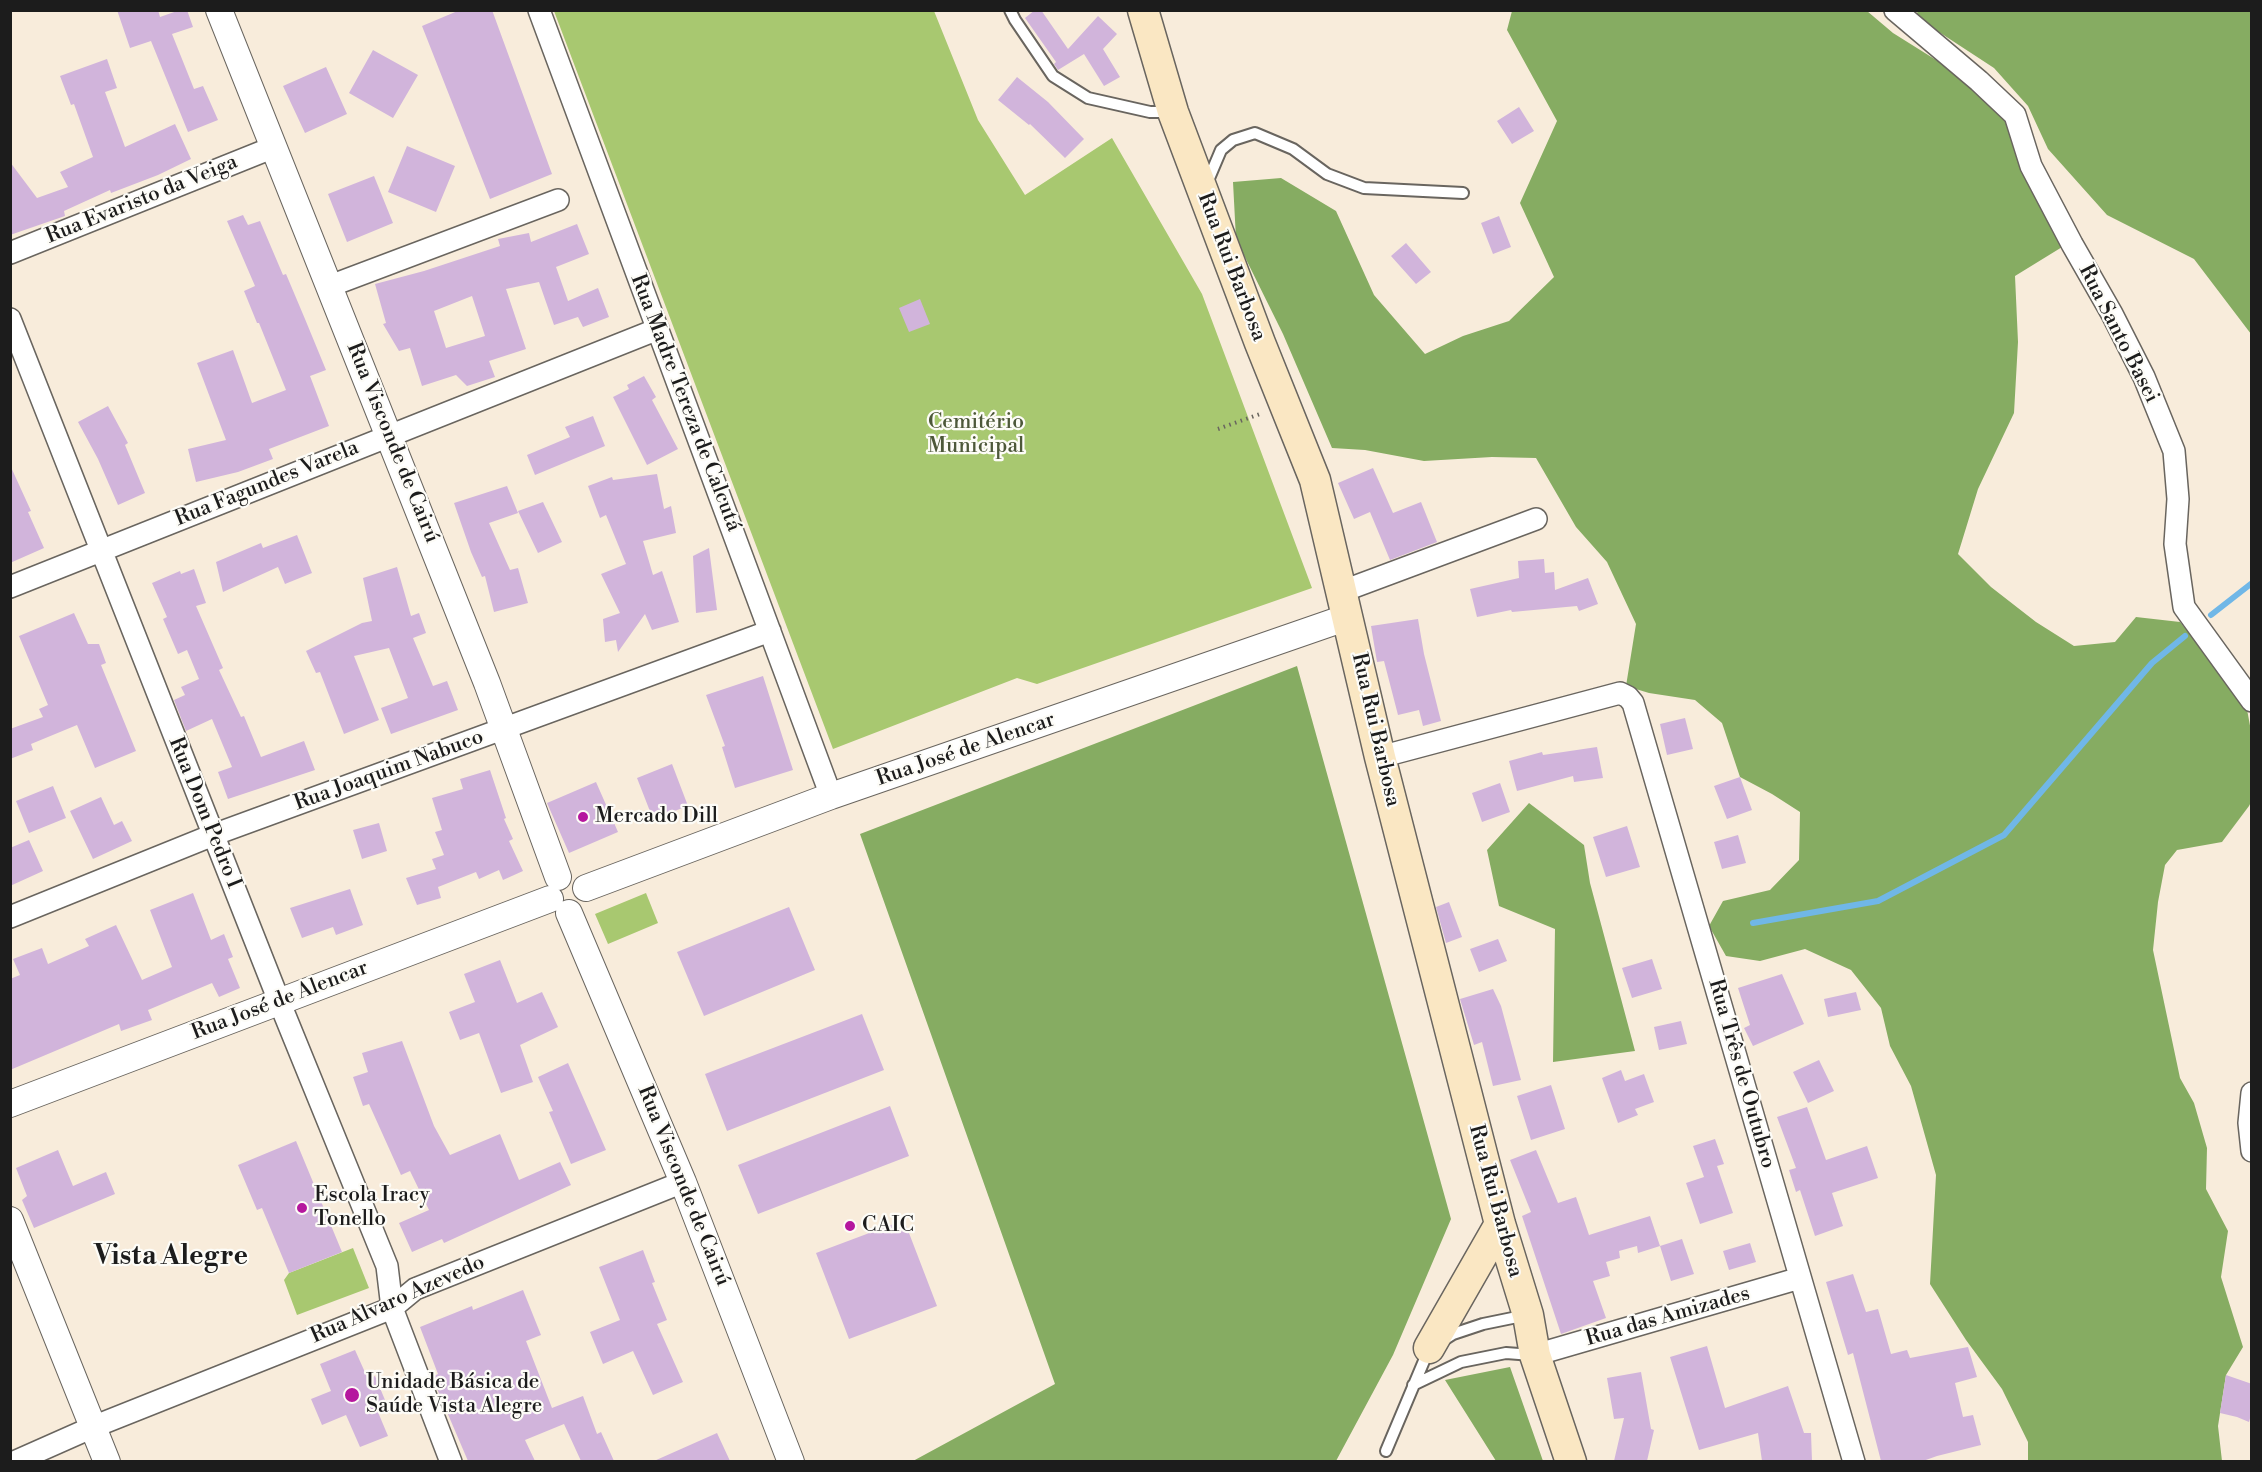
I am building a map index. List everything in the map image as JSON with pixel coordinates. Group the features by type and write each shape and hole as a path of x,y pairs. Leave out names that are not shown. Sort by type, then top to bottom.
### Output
{"main road":[{"name":"Rua Rui Barbosa","path":"1143,10 1173,112 1315,480 1346,604 1380,757 1500,1224 1528,1315 1535,1355 1571,1461"},
{"path":"1429,1348 1500,1224"}],"street":[{"name":"Rua Visconde de Cairú","path":"219,10 504,729 559,896 683,1182 792,1461"},
{"name":"Rua Madre Tereza de Calcutá","path":"539,10 831,796"},
{"name":"Rua Santo Basei","path":"1895,10 1979,81 2015,115 2031,166 2133,356 2174,451 2178,499 2175,544 2184,607 2252,701"},
{"name":"Rua Evaristo da Veiga","path":"10,253 274,147"},
{"path":"330,286 558,200"},
{"name":"Rua Dom Pedro I","path":"10,319 279,1001 387,1266 392,1308 450,1461"},
{"name":"Rua Fagundes Varela","path":"10,587 658,329"},
{"name":"Rua José de Alencar","path":"10,1104 559,896 566,875 581,880 586,888 1346,604 1536,519"},
{"name":"Rua Joaquim Nabuco","path":"10,917 213,835 770,631"},
{"name":"Rua Três de Outubro","path":"1380,757 1620,693 1628,696 1633,703 1854,1461"},
{"path":"2252,1093 2249,1123 2252,1150"},
{"name":"Rua Alvaro Azevedo","path":"14,1461 93,1427 392,1308 415,1289 683,1182"},
{"path":"10,1220 107,1461"},
{"name":"Rua das Amizades","path":"1535,1355 1800,1278"}],"lane":[{"path":"1010,10 1053,76 1088,98 1150,112 1173,112"},
{"path":"1203,193 1221,150 1233,140 1255,133 1293,149 1327,174 1364,188 1463,193"},
{"path":"1386,1451 1429,1348 1453,1334 1483,1324 1528,1315"},
{"path":"1413,1385 1471,1359 1506,1353 1535,1355"}],"path":[{"path":"1218,429 1285,405"}],"green space":[{"path":"1918,10 2251,11 2251,334 2194,259 2107,215 2048,149 2028,106 1994,68 1916,17"},
{"name":"Cemitério Municipal","path":"554,11 934,11 978,120 1025,195 1112,138 1202,294 1312,588 1037,684 1017,678 833,749"},
{"path":"1512,11 1867,11 1893,33 1984,90 2015,120 2067,244 2015,276 2018,342 2014,413 1978,489 1958,554 1991,587 2036,622 2074,646 2115,642 2136,617 2180,622 2246,704 2251,731 2252,800 2222,842 2177,850 2165,865 2153,950 2180,1078 2194,1103 2207,1148 2206,1189 2228,1231 2221,1277 2243,1347 2226,1375 2218,1426 2222,1461 2028,1461 2028,1442 2002,1389 1966,1340 1930,1284 1936,1175 1911,1086 1890,1046 1881,1008 1851,970 1805,949 1760,961 1726,956 1709,926 1723,901 1770,890 1799,860 1800,812 1740,777 1722,723 1695,700 1649,693 1626,686 1636,624 1607,562 1576,527 1536,458 1492,457 1424,461 1365,450 1332,448 1283,334 1236,239 1233,182 1281,178 1336,211 1374,295 1425,354 1463,336 1509,321 1554,277 1520,203 1557,121 1507,30"},
{"path":"1297,666 1451,1219 1393,1355 1336,1461 913,1461 1055,1384 860,834"},
{"path":"1529,803 1584,845 1590,883 1635,1051 1553,1062 1555,929 1499,906 1487,850"},
{"path":"646,893 658,923 608,944 595,914"},
{"path":"353,1248 369,1288 297,1315 284,1280 289,1273"},
{"path":"1510,1367 1543,1461 1496,1461 1445,1380"}],"building":[{"path":"117,10 158,10 160,17 187,10 193,27 172,34 194,89 203,86 218,120 188,132 151,41 130,48"},
{"path":"460,10 492,10 552,174 490,199 422,26"},
{"path":"1035,10 1041,10 1068,49 1098,16 1117,34 1103,49 1120,77 1104,86 1084,54 1058,70 1054,64 1056,62 1025,18"},
{"path":"373,50 418,75 393,118 349,93"},
{"path":"107,59 117,88 105,92 125,147 175,124 191,159 158,175 111,193 110,190 64,211 65,216 10,235 10,162 37,198 68,187 60,172 93,157 74,104 71,105 60,76"},
{"path":"326,67 347,114 305,133 283,86"},
{"path":"1017,77 1048,102 1084,139 1065,158 1030,124 998,100"},
{"path":"1519,107 1534,131 1512,144 1497,121"},
{"path":"407,146 455,166 436,212 388,192"},
{"path":"374,176 393,223 347,242 328,194"},
{"path":"243,215 248,225 260,221 283,275 286,274 326,370 310,376 329,426 269,449 273,459 238,472 196,482 188,449 226,440 197,363 233,350 252,403 286,390 244,291 255,286 227,221"},
{"path":"1499,216 1511,247 1493,254 1481,223"},
{"path":"577,224 589,254 556,267 568,301 598,288 609,317 583,327 578,317 554,325 539,282 506,289 526,349 489,361 495,377 467,386 456,375 422,386 410,348 399,351 383,324 386,323 375,284 424,271 500,246 498,239 529,233 531,242","holes":["472,296 485,336 446,348 434,311"]},
{"path":"1406,243 1431,272 1416,284 1391,256"},
{"path":"920,299 930,324 909,332 899,308"},
{"path":"644,376 656,397 652,400 678,449 647,465 613,397 629,389 627,385"},
{"path":"108,406 128,443 125,445 145,493 118,505 98,459 78,422"},
{"path":"593,416 605,446 535,475 527,455 570,437 565,427"},
{"path":"10,465 31,511 28,512 44,548 10,563"},
{"path":"1373,468 1393,513 1421,502 1437,542 1390,560 1370,512 1354,519 1338,483"},
{"path":"657,474 664,509 671,506 676,533 643,541 653,575 662,571 679,622 652,630 645,614 618,652 616,640 605,642 603,619 620,613 601,574 626,564 606,515 600,518 588,486 612,477 613,480"},
{"path":"507,486 518,513 489,523 510,570 518,568 528,603 494,612 485,576 482,577 471,552 454,503"},
{"path":"543,502 562,542 538,553 518,511"},
{"path":"297,535 312,573 285,584 278,567 223,592 216,562 261,543 263,548"},
{"path":"709,548 717,610 696,613 693,556"},
{"path":"1544,559 1545,573 1554,572 1555,590 1588,578 1598,604 1579,611 1577,606 1512,612 1511,610 1477,617 1470,589 1519,578 1518,561"},
{"path":"397,567 411,616 419,613 426,633 413,638 433,686 447,681 458,710 391,734 381,708 408,698 389,648 354,656 379,720 344,734 320,672 316,673 306,651 362,623 372,621 363,578"},
{"path":"194,569 206,603 196,606 223,668 219,670 241,717 244,716 261,757 304,741 315,770 228,799 218,772 232,767 212,719 186,731 174,700 185,695 181,687 199,679 187,650 178,654 163,619 167,617 152,583 180,571 181,574"},
{"path":"74,613 88,644 99,644 106,663 101,665 136,751 95,768 77,725 31,744 33,750 10,759 10,729 43,717 39,709 48,705 19,636"},
{"path":"1418,619 1424,654 1441,721 1423,726 1419,710 1398,715 1384,661 1377,662 1371,626"},
{"path":"763,676 793,770 735,788 722,747 725,746 706,695"},
{"path":"1685,718 1693,749 1667,755 1660,724"},
{"path":"1597,747 1603,778 1574,782 1573,776 1517,791 1509,761 1542,752 1543,755"},
{"path":"672,764 688,806 653,819 637,778"},
{"path":"490,770 506,818 504,819 513,839 509,841 523,871 503,880 499,870 479,879 476,872 438,887 441,898 417,905 406,878 436,869 432,859 444,855 435,832 442,830 432,798 463,789 460,779"},
{"path":"1740,777 1752,810 1727,819 1714,786"},
{"name":"Mercado Dill","path":"596,782 618,832 569,853 547,803"},
{"path":"1500,783 1510,812 1482,822 1472,793"},
{"path":"53,786 66,818 29,833 16,801"},
{"path":"101,797 114,825 122,821 132,841 93,859 70,811"},
{"path":"379,823 387,851 362,859 353,830"},
{"path":"1627,826 1640,867 1606,877 1593,837"},
{"path":"1738,835 1746,863 1722,869 1714,842"},
{"path":"29,840 43,871 10,886 10,848"},
{"path":"350,889 363,925 336,935 333,927 302,938 290,908"},
{"path":"193,893 211,940 224,934 233,957 228,959 240,988 219,997 212,983 148,1010 152,1020 121,1031 119,1024 10,1070 10,979 20,975 13,959 42,948 48,964 89,946 85,939 116,925 142,980 172,967 150,910"},
{"path":"1449,902 1462,937 1446,943 1436,907"},
{"path":"789,907 815,970 704,1016 677,952"},
{"path":"1498,939 1507,961 1479,972 1470,949"},
{"path":"1652,959 1662,989 1632,998 1622,968"},
{"path":"500,960 517,1003 542,992 558,1027 520,1045 533,1082 501,1093 479,1033 460,1040 449,1012 475,1002 464,974"},
{"path":"1782,974 1804,1024 1753,1046 1744,1028 1750,1025 1738,988"},
{"path":"1493,989 1501,1006 1521,1080 1493,1086 1482,1042 1474,1045 1460,999"},
{"path":"1856,992 1861,1010 1828,1017 1824,999"},
{"path":"862,1014 884,1070 727,1131 705,1074"},
{"path":"1681,1021 1687,1044 1659,1050 1654,1027"},
{"path":"402,1041 434,1126 450,1155 500,1134 519,1180 560,1162 571,1185 444,1243 442,1239 412,1252 399,1223 429,1210 410,1171 401,1175 369,1104 363,1106 353,1077 368,1072 362,1053"},
{"path":"1819,1060 1834,1091 1808,1103 1793,1072"},
{"path":"568,1063 606,1150 571,1164 549,1112 553,1111 538,1077"},
{"path":"1621,1070 1625,1081 1644,1074 1654,1102 1635,1109 1638,1115 1618,1123 1602,1078"},
{"path":"1551,1085 1565,1129 1531,1140 1517,1096"},
{"path":"890,1106 909,1156 758,1214 738,1165"},
{"path":"1807,1107 1826,1160 1867,1146 1878,1178 1832,1193 1843,1226 1815,1236 1800,1190 1796,1192 1789,1170 1796,1168 1777,1117"},
{"path":"1715,1139 1724,1164 1717,1166 1733,1213 1700,1224 1686,1183 1704,1177 1693,1146"},
{"name":"Escola Iracy Tonello","path":"296,1141 342,1252 289,1273 262,1208 257,1210 238,1165"},
{"path":"58,1150 73,1186 106,1172 115,1194 34,1228 22,1200 27,1196 16,1168"},
{"path":"1536,1150 1558,1203 1576,1197 1589,1235 1650,1216 1660,1246 1638,1253 1637,1246 1619,1251 1620,1258 1606,1262 1610,1276 1593,1281 1606,1318 1561,1334 1522,1216 1531,1212 1510,1160"},
{"path":"904,1220 937,1306 849,1339 816,1253"},
{"path":"1682,1239 1694,1274 1671,1281 1660,1246"},
{"path":"1750,1243 1756,1262 1729,1270 1723,1251"},
{"path":"643,1250 655,1282 652,1283 667,1320 657,1324 683,1382 653,1395 633,1351 603,1364 590,1332 620,1320 599,1267"},
{"path":"1853,1274 1866,1312 1878,1309 1891,1354 1907,1350 1910,1358 1968,1347 1977,1377 1955,1383 1963,1417 1973,1415 1981,1445 1923,1461 1881,1461 1853,1353 1848,1355 1826,1282"},
{"path":"523,1290 541,1335 526,1341 552,1408 583,1396 597,1434 601,1432 614,1461 581,1461 564,1424 525,1440 535,1461 468,1461 432,1377 438,1374 420,1327 472,1306 473,1310"},
{"path":"1707,1346 1725,1408 1788,1386 1804,1433 1811,1433 1812,1461 1762,1461 1758,1433 1699,1450 1670,1357"},
{"name":"Unidade Básica de Saúde Vista Alegre","path":"355,1350 368,1379 375,1376 385,1400 375,1405 388,1436 360,1447 346,1415 322,1425 311,1399 331,1391 320,1364"},
{"path":"1641,1372 1651,1429 1654,1430 1647,1461 1614,1461 1624,1418 1614,1419 1607,1378"},
{"path":"2226,1375 2252,1384 2252,1411 2249,1422 2220,1413"},
{"path":"717,1433 730,1461 654,1461"}],"waterway":[{"path":"2211,615 2252,583"},
{"path":"1753,923 1878,901 2004,835 2152,663 2185,636"}],"place":[{"name":"Mercado Dill","path":"583,817"},
{"name":"Escola Iracy Tonello","path":"302,1208"},
{"name":"CAIC","path":"850,1226"},
{"name":"Unidade Básica de Saúde Vista Alegre","path":"352,1395"}],"district":[{"name":"Vista Alegre","path":"171,1258"}]}
